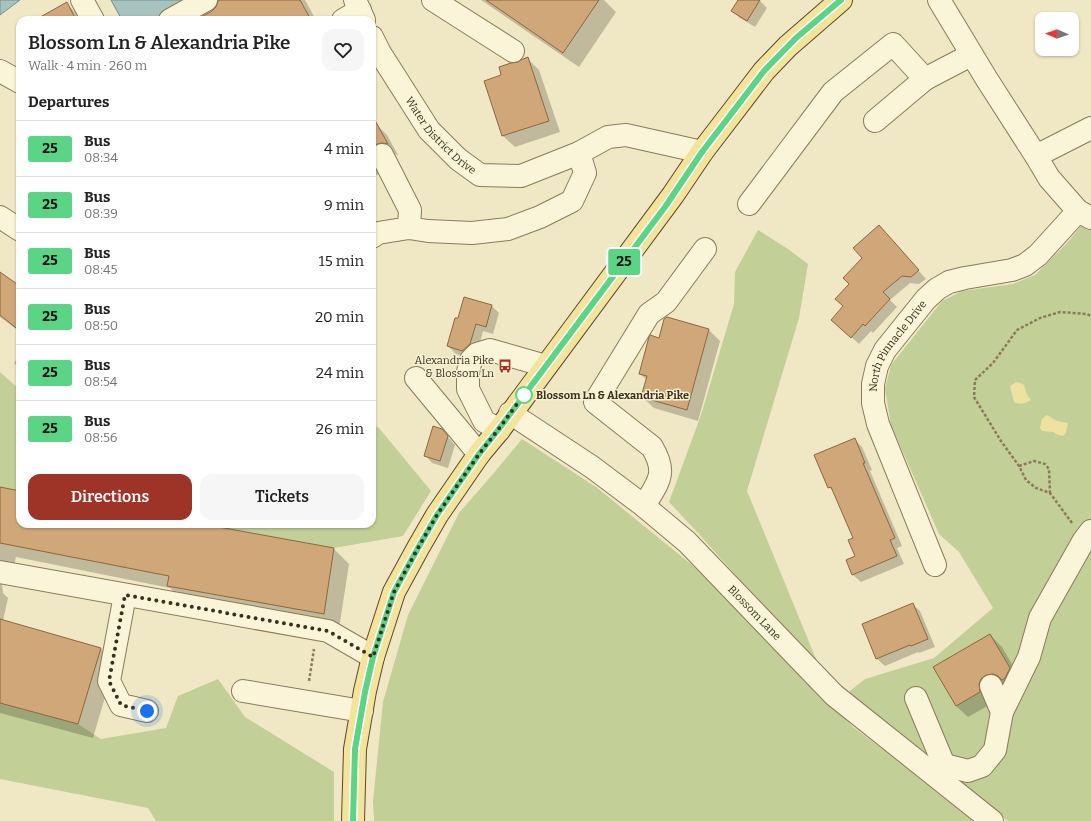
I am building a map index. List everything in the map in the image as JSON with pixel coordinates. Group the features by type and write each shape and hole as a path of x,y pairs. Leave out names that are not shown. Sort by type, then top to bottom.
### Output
{"main road":[{"path":"353,821 355,749 373,657 394,592 437,515 479,454 673,195 702,152 764,71 805,30 841,0"}],"street":[{"path":"82,0 91,16"},
{"path":"177,16 206,0"},
{"path":"433,0 513,51"},
{"path":"939,0 1049,178 1085,215"},
{"path":"750,204 833,92 893,44 925,79"},
{"name":"Water District Drive","path":"376,45 429,130 458,159 480,175 521,176 579,153 608,137 626,135 702,152"},
{"path":"875,121 925,79 971,54"},
{"path":"0,71 16,80"},
{"path":"1036,156 1091,128"},
{"path":"376,231 409,228 428,231 472,233 508,229 540,218 572,201 585,173 579,153"},
{"path":"382,155 410,210 409,228"},
{"name":"North Pinnacle Drive","path":"936,565 878,424 873,403 877,366 885,350 926,299 938,289 949,282 1012,270 1025,264 1038,255 1085,215"},
{"path":"0,217 16,227"},
{"path":"644,506 660,480 661,468 658,457 652,447 595,402 649,314 666,302 705,249"},
{"name":"Blossom Lane","path":"546,366 490,350 477,354 471,360 468,372 468,389 484,421 504,422 592,467 644,506 687,542 834,695 939,770 992,821"},
{"path":"416,378 479,454"},
{"path":"916,698 939,770 968,771 982,766 995,750 1002,712 1029,657 1040,618 1088,536"},
{"path":"0,572 328,631 373,657"},
{"path":"125,595 109,681 121,705 147,711"},
{"path":"991,686 1002,712"},
{"path":"243,691 362,711"}],"path":[{"path":"1088,536 1050,493 1036,488 1026,480 1019,466 1000,441 974,397 975,380 993,363 1017,330 1040,318 1060,312 1087,314 1091,316"},
{"path":"1019,466 1034,461 1045,464 1049,470 1050,493"},
{"path":"306,702 316,629"}],"green space":[{"path":"1091,214 1091,821 1008,821 845,695 865,679 934,658 993,608 959,552 939,534 891,425 885,389 891,365 942,301 962,291 1013,284 1035,275 1067,243"},
{"path":"758,230 808,264 799,318 747,491 821,671 669,502 701,415 734,304 735,272"},
{"path":"0,372 16,386 16,490 0,487"},
{"path":"376,426 431,491 403,536 334,548 224,528 376,528"},
{"path":"522,439 596,487 697,569 853,727 978,821 374,821 373,801 383,702 408,615 459,513"},
{"path":"218,679 245,717 334,772 334,821 156,821 148,808 0,779 0,703 78,724 101,739 166,728 178,696"}],"sand":[{"path":"1016,382 1024,385 1027,395 1031,400 1022,404 1014,402 1010,386"},
{"path":"1047,415 1057,421 1068,423 1066,433 1063,436 1053,432 1042,431 1040,428 1042,419"}],"water":[{"path":"0,0 20,0 0,15"},
{"path":"111,0 189,0 161,16 120,16"}],"building":[{"path":"300,0 309,16 203,16 216,7 218,1"},
{"path":"486,0 599,0 563,53"},
{"path":"738,0 760,0 747,21 731,11"},
{"path":"67,2 74,16 42,16"},
{"path":"528,57 549,121 502,136 484,81 501,75 499,67 518,62"},
{"path":"376,122 388,144 376,145"},
{"path":"879,225 919,270 911,277 902,276 883,292 890,299 865,326 863,324 851,338 831,320 843,306 835,299 849,284 843,278 862,258 853,248"},
{"path":"0,272 16,283 16,328 0,315"},
{"path":"464,297 492,305 486,327 476,324 470,344 462,351 447,346 455,318 458,318"},
{"path":"667,317 709,329 687,410 641,397 647,376 639,374 649,337 650,335 659,338 664,319"},
{"path":"433,426 442,429 448,436 440,461 424,456"},
{"path":"855,438 865,463 863,463 895,538 890,540 897,556 852,575 846,560 855,556 848,540 853,538 831,487 828,488 814,455"},
{"path":"0,487 16,490 16,528 224,528 334,548 324,614 167,586 169,576 0,543"},
{"path":"913,603 928,639 876,659 862,624"},
{"path":"0,619 101,648 78,724 0,703"},
{"path":"990,634 1010,668 1005,678 1002,680 993,674 986,675 981,679 979,684 980,692 956,706 933,667"}],"bus line":[{"name":"25","path":"353,821 355,749 373,657 394,592 437,515 479,454 614,275 673,195 702,152 764,71 796,38 841,0"}],"place":[{"name":"Alexandria Pike & Blossom Ln","path":"505,366"},
{"name":"Blossom Ln & Alexandria Pike","path":"524,395"}],"route":[{"path":"147,711 121,705 109,681 125,595 328,631 373,657 394,592 437,515 479,454 528,389 524,395"}]}
